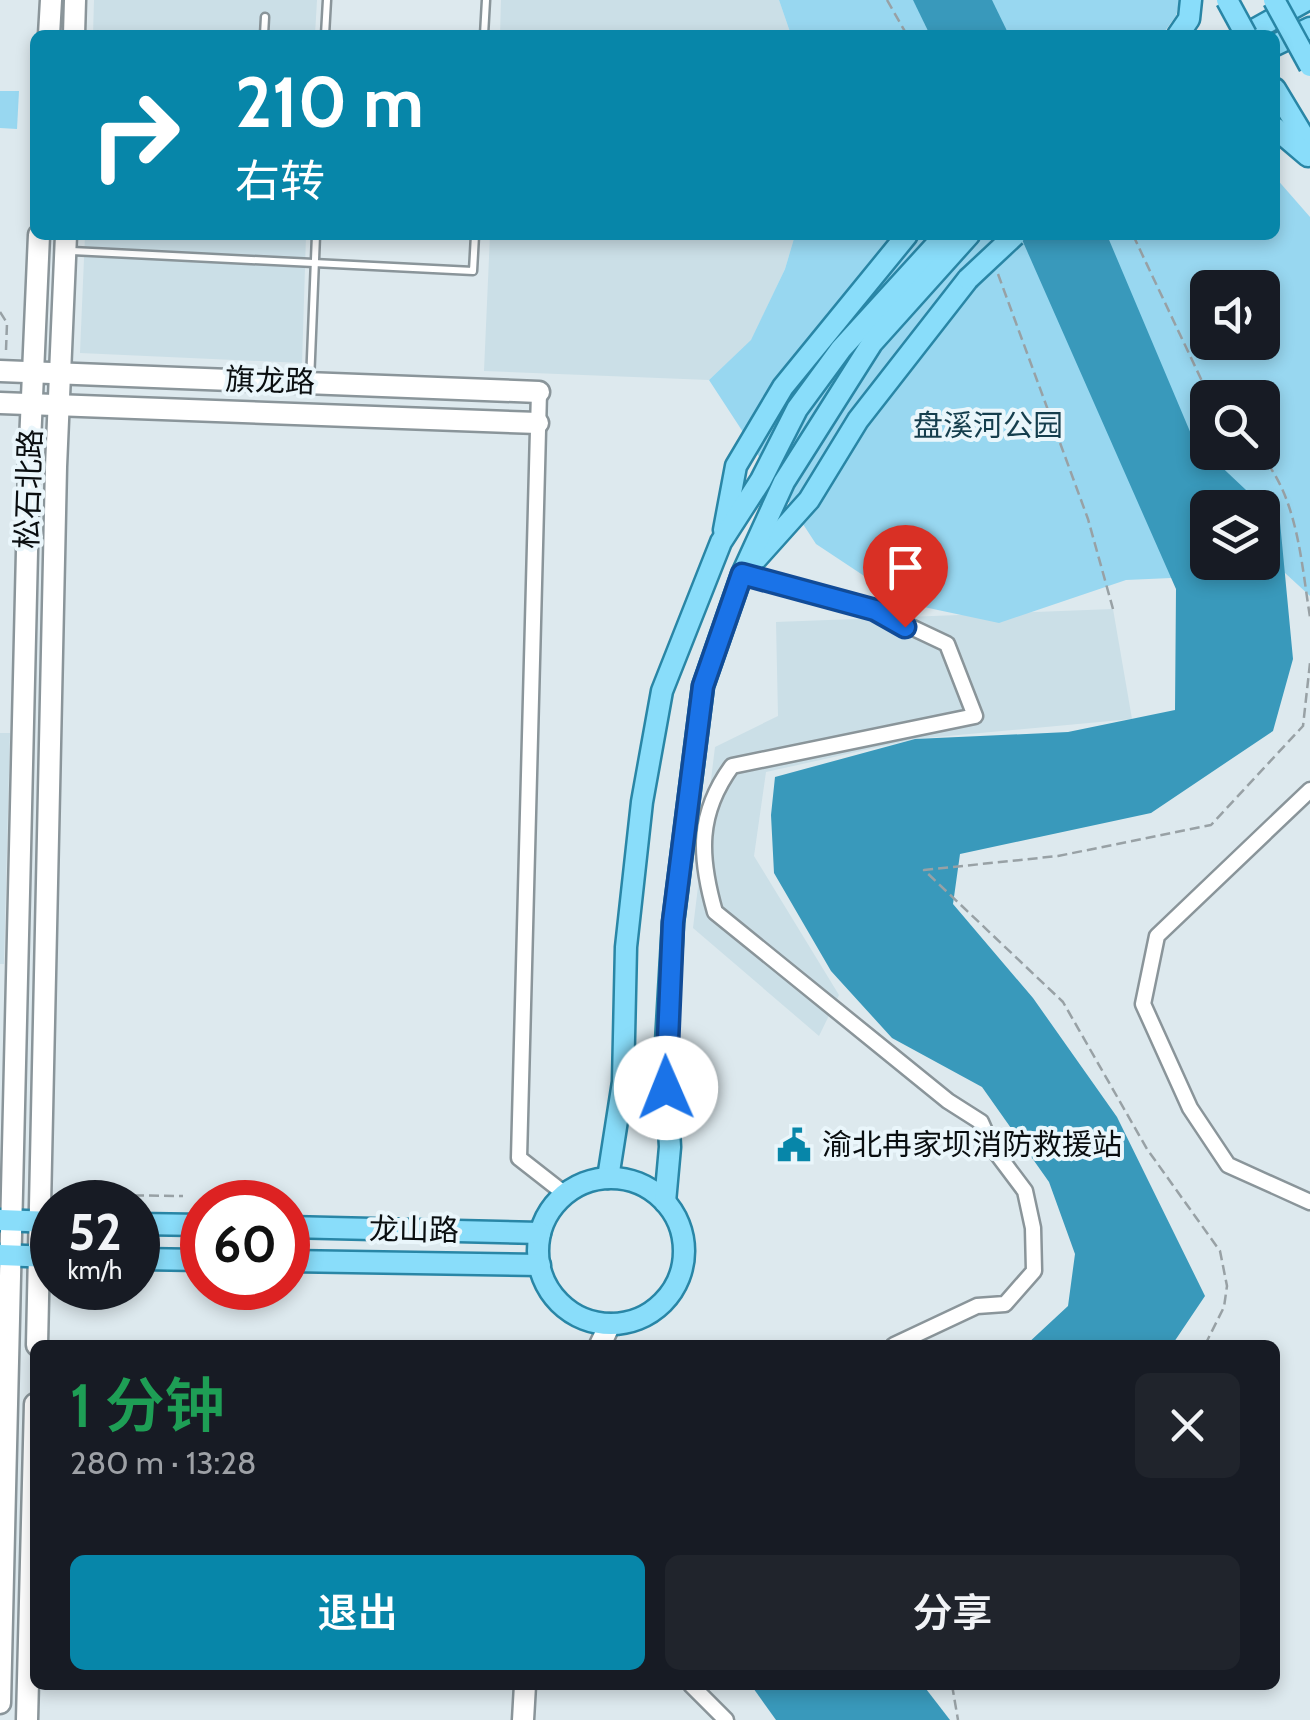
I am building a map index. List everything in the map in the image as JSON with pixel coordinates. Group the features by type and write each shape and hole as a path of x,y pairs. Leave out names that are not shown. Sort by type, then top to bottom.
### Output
{"main road":[{"path":"50,30 51,0"},
{"path":"74,30 76,0"},
{"path":"1181,30 1189,18 1191,0"},
{"path":"1226,0 1242,30"},
{"path":"1274,0 1310,66"},
{"path":"1254,30 1308,0"},
{"path":"1280,43 1310,28"},
{"path":"1280,96 1310,147"},
{"path":"1280,132 1310,158"},
{"name":"松石北路","path":"0,1702 8,998 40,240"},
{"path":"722,542 736,466 783,387 903,240"},
{"path":"742,574 809,500 858,420 968,279 1010,240"},
{"name":"松石北路","path":"46,1180 44,999 66,243"},
{"path":"608,1178 624,1082 626,947 642,802 662,691 722,542 761,480 797,409 841,349 940,248"},
{"path":"666,1202 670,1146 664,1059 673,922 703,686 742,574 784,482 872,342 940,248"},
{"name":"旗龙路","path":"2,372 539,392"},
{"path":"0,403 538,422"},
{"path":"8,998 44,999"},
{"path":"608,1178 649,1188 666,1202 679,1222 684,1246 682,1270 672,1292 656,1309 634,1320 610,1324 586,1320 564,1307 548,1288 540,1265 540,1232 550,1212 565,1194 585,1183 608,1178"},
{"name":"龙山路","path":"310,1227 540,1232"},
{"path":"5,1256 30,1257"},
{"name":"龙山路","path":"310,1261 540,1265"},
{"name":"松石北路","path":"38,1340 41,1310"},
{"path":"602,1340 610,1324"},
{"path":"2,1561 30,1562 27,1720"},
{"path":"523,1720 525,1690"}],"street":[{"path":"539,392 520,1158 565,1194"},
{"path":"742,574 875,610 948,644 975,716 732,766 713,792 704,835 704,875 715,912 948,1101 982,1122 992,1147 1011,1166 1025,1190 1033,1228 1034,1271 1023,1286 1005,1304 978,1306 905,1340"},
{"path":"1310,790 1157,936 1143,1004 1190,1108 1228,1165 1310,1202"},
{"path":"696,1690 726,1720"}],"lane":[{"path":"326,30 327,0"},
{"path":"484,30 486,0"},
{"path":"264,30 265,17"},
{"path":"310,383 316,240"},
{"path":"66,243 473,271 475,240"}],"path":[{"path":"887,0 904,30"},
{"path":"1135,240 1201,380"},
{"path":"996,268 1088,519 1112,608"},
{"path":"0,312 7,323 2,372"},
{"path":"1274,470 1296,530 1310,618"},
{"path":"1208,1340 1224,1307 1227,1286 1220,1251 1147,1148 1082,1042 1063,1002 924,870 1058,856 1211,825 1303,726 1310,664"},
{"path":"953,1690 958,1720"}],"shaded area":[{"path":"94,0 317,0 315,30 93,30"},
{"path":"501,0 779,0 789,30 500,30"},
{"path":"913,0 992,0 1007,30 928,30"},
{"path":"85,240 306,240 302,363 80,353"},
{"path":"490,240 794,240 785,269 751,341 709,380 484,371"},
{"path":"1022,240 1109,240 1190,432 1190,470 1225,470 1246,490 1190,490 1190,580 1280,580 1280,522 1293,659 1273,731 1151,813 960,854 953,904 1033,998 1117,1117 1205,1296 1175,1340 1031,1340 1068,1306 1075,1254 1049,1182 982,1087 892,1038 831,971 774,873 771,815 775,777 915,739 1068,732 1175,710 1176,589"},
{"path":"1113,609 1132,719 915,739 766,772 754,856 839,995 819,1036 693,928 715,747 778,716 776,622"},
{"path":"0,733 10,733 4,964 0,964"},
{"path":"755,1690 927,1690 950,1720 776,1720"}],"green space":[{"path":"779,0 1180,0 1176,16 1166,30 789,30"},
{"path":"0,91 19,91 17,129 0,128"},
{"name":"盘溪河公园","path":"1280,183 1310,217 1310,596 1285,573 1280,573 1280,490 1190,490 1190,577 1126,580 999,623 905,603 816,544 709,380 751,340 785,269 794,240 1280,240"}],"place":[{"name":"渝北冉家坝消防救援站","path":"794,1145"}],"route":[{"path":"666,1088 664,1059 673,922 703,686 742,574 875,610 905,627"}]}
